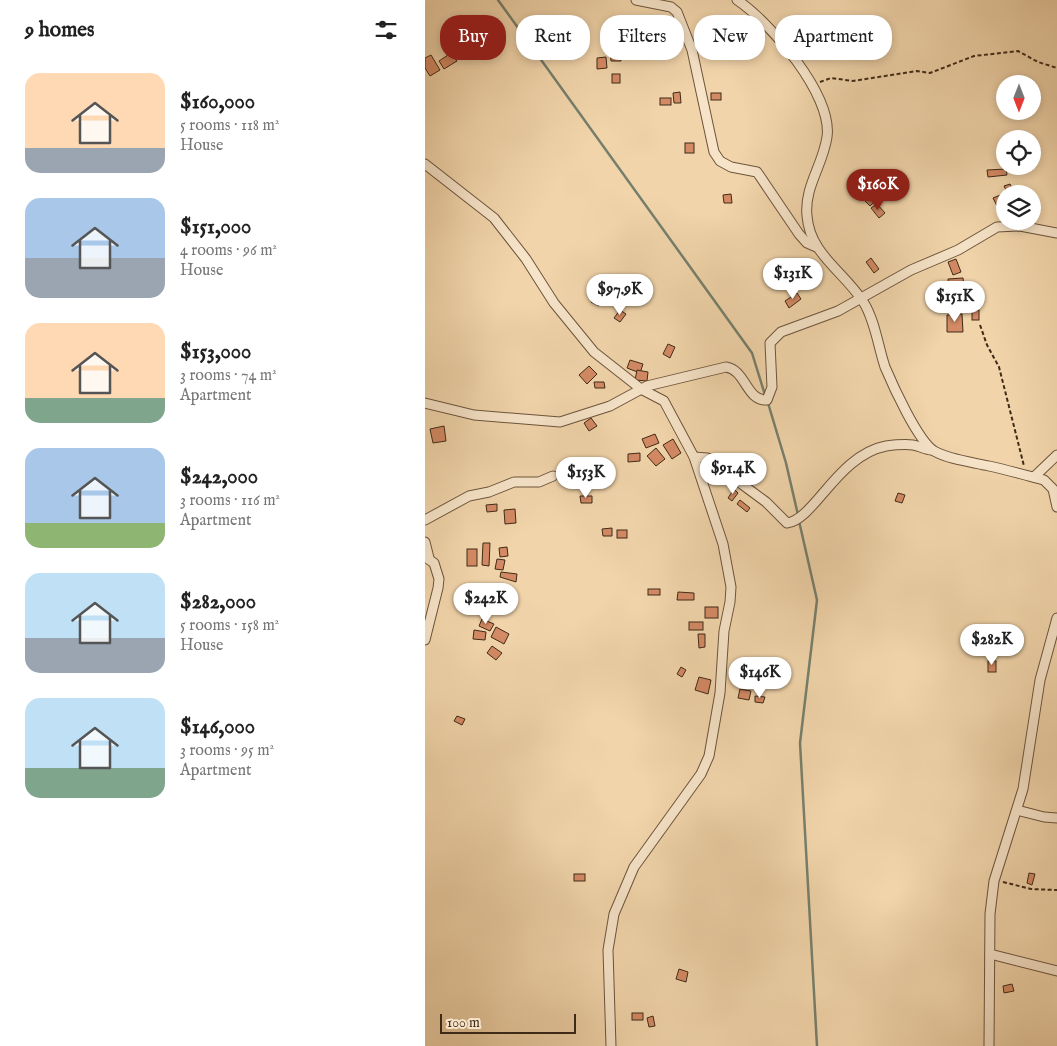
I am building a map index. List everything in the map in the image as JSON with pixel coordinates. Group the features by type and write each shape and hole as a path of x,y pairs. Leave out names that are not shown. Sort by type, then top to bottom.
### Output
{"street":[{"path":"636,0 671,7 677,12 683,23 703,97 712,146 717,158 731,167 757,172 799,234 807,243 816,247"},
{"path":"737,0 754,11 792,53 812,88 828,130 826,144 809,189 807,202 807,217 816,247 827,261 847,280 861,299 868,311 892,381 922,438 935,451"},
{"path":"425,164 494,218 526,258 555,303 594,352 641,389 664,401 694,458 723,544 731,587 724,631 721,693 710,751 705,768 634,867 614,914 608,950 611,1046"},
{"path":"425,403 474,415 560,422 610,406 655,383 729,367 738,373 753,394 759,399 767,400 772,387 770,343 775,336 813,322 861,299 911,270 958,250 997,227 1020,226 1057,233"},
{"path":"694,458 707,458 719,464 738,482 766,502 787,523 795,521 803,514 840,473 863,454 880,448 899,445 935,451 1031,477 1049,484 1055,496 1057,508"},
{"path":"1031,477 1057,455"},
{"path":"425,520 469,496 489,492 514,482 539,482 553,476"},
{"path":"425,542 427,557 436,567 439,579 425,640"},
{"path":"989,1046 990,914 994,881 1023,789 1042,673 1057,618"},
{"path":"1017,810 1044,817 1057,818"},
{"path":"990,954 1057,971"}],"path":[{"path":"812,88 831,78 853,81 917,71 930,73 975,56 1019,51 1038,62 1057,68"},
{"path":"980,325 987,345 999,366 1031,477"},
{"path":"994,881 1031,889 1057,890"}],"building":[{"path":"431,55 440,70 430,76 425,68 425,58"},
{"path":"597,58 606,60 607,68 597,69"},
{"path":"456,60 457,61 444,69 439,61"},
{"path":"612,74 620,74 620,83 612,83"},
{"path":"680,92 681,103 674,103 673,93"},
{"path":"711,93 721,93 721,100 711,100"},
{"path":"660,98 671,98 671,105 660,105"},
{"path":"685,143 694,143 694,153 685,153"},
{"path":"987,170 996,170 996,175 1007,175 988,177"},
{"path":"874,190 880,197 870,206 863,199"},
{"path":"731,194 732,203 724,203 723,195"},
{"path":"877,204 885,213 879,218 871,208"},
{"path":"871,258 879,269 874,273 866,262"},
{"path":"956,259 961,272 953,275 948,262"},
{"path":"963,278 964,287 949,288 948,279"},
{"path":"966,286 975,291 971,298 962,292"},
{"path":"595,293 604,297 599,306 591,302"},
{"path":"797,293 801,299 789,308 785,301"},
{"path":"969,298 970,305 954,307 953,299"},
{"path":"620,310 626,314 620,322 614,318"},
{"path":"972,310 979,310 979,320 972,320"},
{"path":"962,314 963,332 947,332 947,315"},
{"path":"668,344 675,347 670,358 663,354"},
{"path":"630,360 643,364 640,373 627,368"},
{"path":"589,366 597,374 587,384 579,375"},
{"path":"637,370 648,372 647,381 635,380"},
{"path":"594,382 604,382 605,388 595,388"},
{"path":"591,418 597,426 589,431 584,423"},
{"path":"444,426 446,441 433,443 430,429"},
{"path":"655,434 659,443 646,448 642,439"},
{"path":"673,439 681,453 672,459 663,445"},
{"path":"656,448 665,459 656,466 647,456"},
{"path":"640,453 640,461 628,462 628,454"},
{"path":"702,465 718,465 718,472 702,472"},
{"path":"734,489 738,493 732,501 728,498"},
{"path":"898,493 905,495 902,503 895,501"},
{"path":"580,496 592,496 592,503 581,503"},
{"path":"740,500 750,508 747,512 737,504"},
{"path":"497,504 497,511 487,512 486,505"},
{"path":"515,509 516,523 505,524 504,510"},
{"path":"612,528 612,536 603,536 602,529"},
{"path":"617,530 627,530 627,538 617,538"},
{"path":"483,543 490,543 489,566 482,565"},
{"path":"507,547 508,556 500,557 499,548"},
{"path":"467,549 477,549 477,566 467,566"},
{"path":"497,559 505,560 503,570 495,569"},
{"path":"501,572 517,574 516,582 500,577"},
{"path":"648,589 660,589 660,595 648,595"},
{"path":"678,592 694,593 694,600 677,600"},
{"path":"705,607 718,607 718,618 705,618"},
{"path":"482,619 494,624 490,631 479,626"},
{"path":"689,622 703,622 703,630 689,630"},
{"path":"496,627 509,634 504,644 491,637"},
{"path":"474,630 486,632 485,640 473,639"},
{"path":"698,634 705,634 705,647 699,648"},
{"path":"492,646 502,653 496,660 487,653"},
{"path":"988,661 996,661 996,672 988,672"},
{"path":"681,667 686,670 682,677 677,674"},
{"path":"739,673 747,673 747,682 740,682"},
{"path":"699,677 711,680 708,694 695,690"},
{"path":"740,689 751,691 749,700 738,698"},
{"path":"755,696 765,697 763,703 755,702"},
{"path":"457,716 465,719 462,725 454,721"},
{"path":"1029,873 1035,874 1032,885 1027,883"},
{"path":"574,874 585,874 585,881 574,881"},
{"path":"679,969 688,972 686,982 676,979"},
{"path":"1012,984 1014,991 1004,993 1003,986"},
{"path":"632,1013 643,1013 643,1020 632,1020"},
{"path":"653,1016 655,1026 649,1027 647,1018"}],"waterway":[{"path":"498,0 752,353 765,395"},
{"path":"768,403 786,463 798,515"},
{"path":"799,521 817,600 800,743 817,1046"}]}
